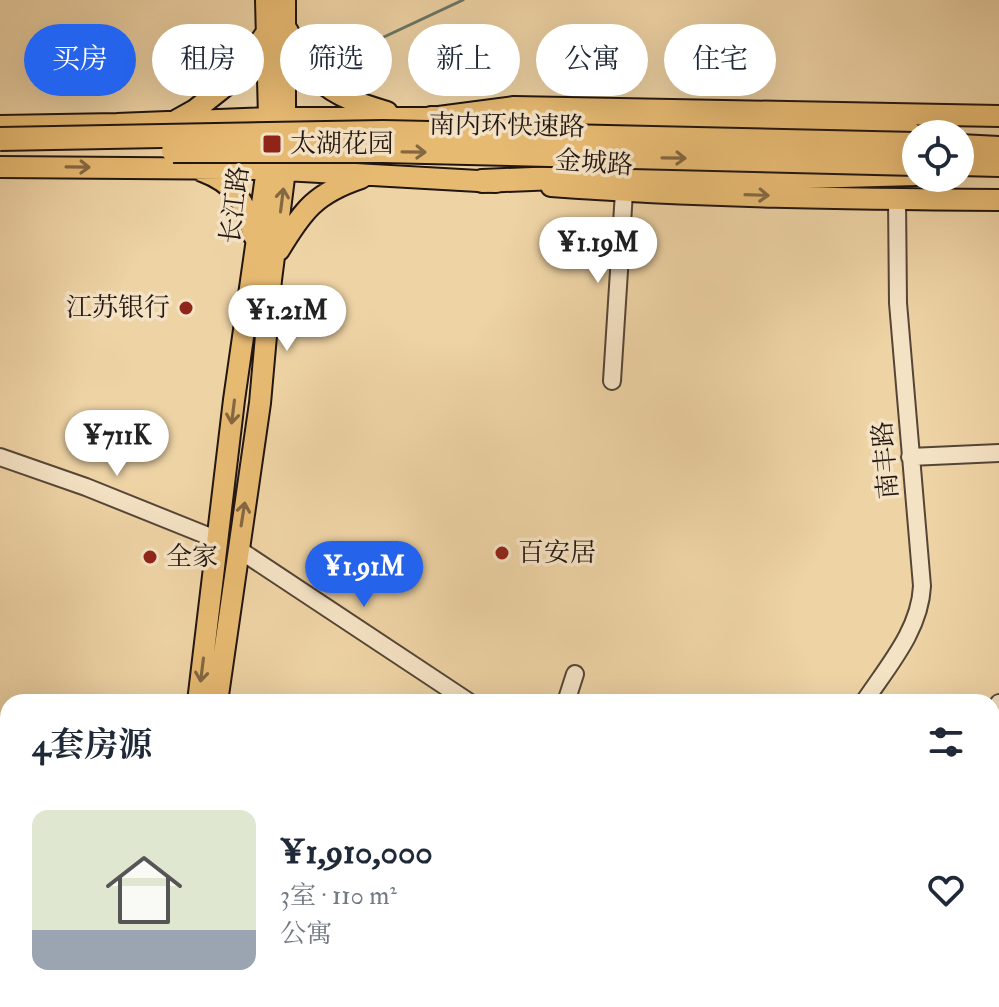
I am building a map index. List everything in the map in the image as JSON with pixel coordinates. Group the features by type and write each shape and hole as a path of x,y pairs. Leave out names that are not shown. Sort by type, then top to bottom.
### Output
{"highway":[{"path":"431,118 902,130"},
{"name":"南内环快速路","path":"0,139 383,132 902,144"},
{"path":"974,147 999,148"},
{"name":"南内环快速路","path":"0,151 383,151 902,164"},
{"path":"974,164 999,165"},
{"path":"482,181 605,176 902,174"}],"main road":[{"name":"长江路","path":"218,694 260,403 275,256 276,30 266,0"},
{"name":"长江路","path":"276,30 285,0"},
{"path":"173,122 195,110 234,79 276,30 318,79 338,94 407,118"},
{"name":"金城路","path":"0,126 278,118 431,118 514,107 999,116"},
{"name":"金城路","path":"0,167 276,170 624,192 999,200"},
{"path":"195,169 212,175 232,188 247,209 256,245"},
{"name":"长江路","path":"199,694 256,245 276,170"},
{"path":"275,256 296,222 315,200 344,184 372,175"}],"street":[{"path":"612,381 624,192"},
{"name":"南丰路","path":"869,694 905,640 921,601 922,586 898,303 897,199"},
{"path":"910,457 999,453"},
{"path":"0,457 86,487 218,540"},
{"path":"238,549 457,694"},
{"path":"569,694 575,674"}],"waterway":[{"path":"392,33 463,0"}],"place":[{"name":"太湖花园","path":"272,144"},
{"name":"江苏银行","path":"186,308"},
{"name":"百安居","path":"502,553"},
{"name":"全家","path":"150,557"}]}
